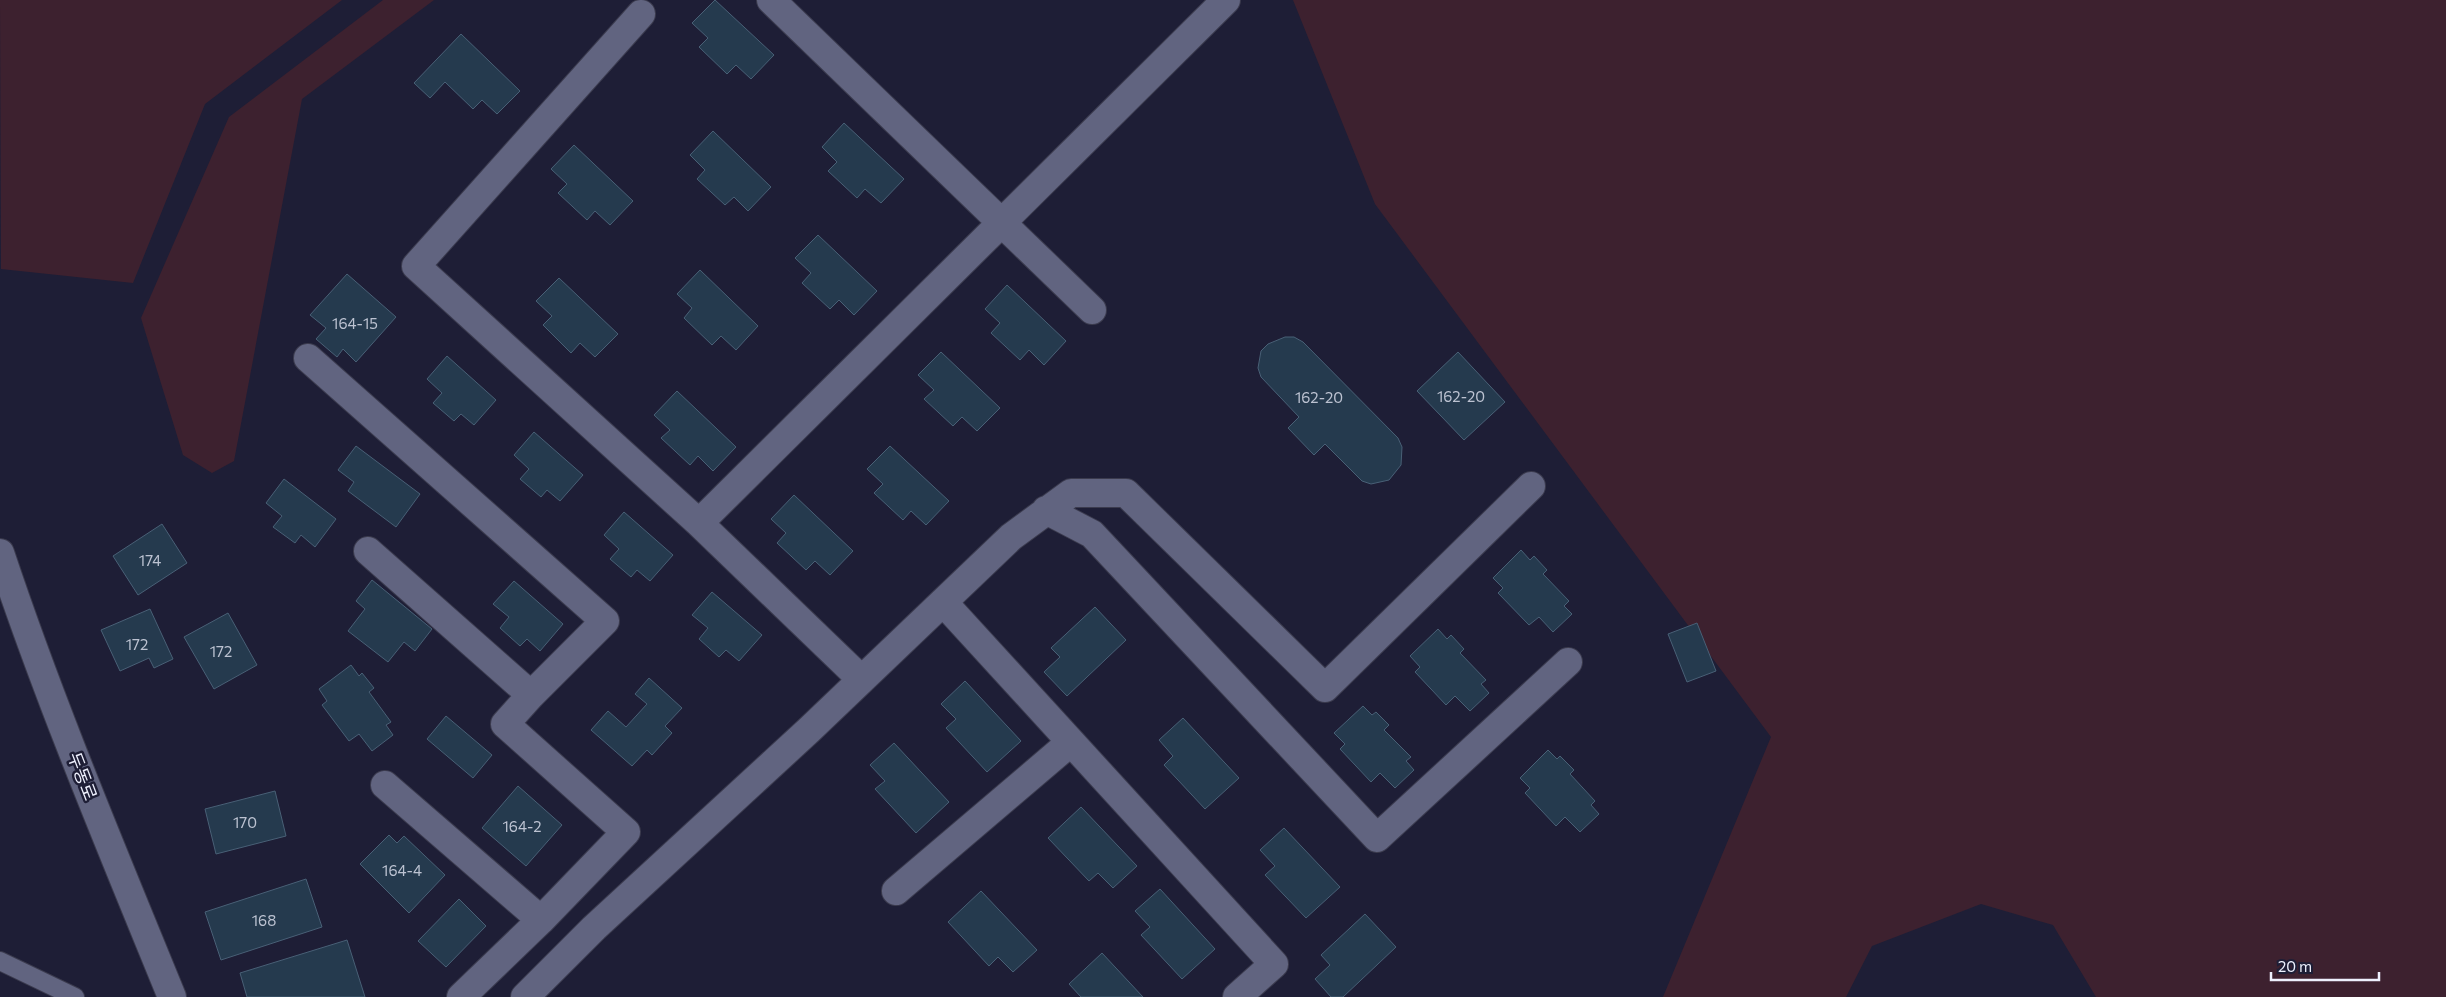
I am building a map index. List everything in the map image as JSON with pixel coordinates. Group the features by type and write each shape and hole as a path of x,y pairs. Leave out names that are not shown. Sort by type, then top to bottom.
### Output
{"street":[{"path":"771,0 1092,310"},
{"path":"699,524 1226,0"},
{"path":"641,14 416,266 699,524 861,679"},
{"path":"308,358 605,621 531,695 505,724 626,832 541,920 461,997"},
{"path":"525,997 594,928 1010,537 1071,493 1126,493 1324,688 1531,486"},
{"path":"1046,510 1092,534 1377,838 1568,662"},
{"path":"368,551 531,695"},
{"name":"두동로","path":"0,553 23,621 87,788 172,997"},
{"path":"943,602 1274,964 1237,997"},
{"path":"896,892 1071,742"},
{"path":"385,785 541,920"}],"lane":[{"path":"0,961 75,997"}],"shaded area":[{"path":"0,0 342,0 205,104 133,283 1,269"},
{"path":"383,0 434,0 302,99 234,461 212,473 183,455 141,318 229,117"},
{"path":"1293,0 2446,0 2446,997 2096,997 2053,925 1981,904 1872,946 1846,997 1663,997 1771,737 1375,204"}],"building":[{"path":"715,0 774,55 751,79 736,65 727,74 699,47 708,38 692,23"},
{"path":"461,34 520,91 497,114 482,100 473,109 445,82 430,98 414,83"},
{"path":"844,123 904,179 881,203 865,189 857,198 828,171 837,162 822,147"},
{"path":"713,131 771,187 748,211 734,197 725,205 697,179 705,170 690,155"},
{"path":"574,145 633,201 610,225 595,211 587,220 558,193 567,184 551,169"},
{"path":"818,235 877,291 854,315 839,300 830,309 802,283 811,273 795,258"},
{"path":"700,270 758,326 736,350 721,336 712,345 684,318 692,308 677,294"},
{"path":"347,274 396,317 356,362 343,349 337,357 316,339 326,328 310,315"},
{"path":"559,278 618,334 595,357 580,343 571,353 543,325 552,316 536,301"},
{"path":"1007,285 1066,341 1044,365 1029,350 1020,360 991,333 1000,323 985,309"},
{"path":"1285,337 1294,337 1303,342 1398,438 1402,447 1401,465 1389,480 1371,484 1362,481 1325,444 1314,455 1288,428 1299,417 1261,377 1258,368 1261,351 1268,344"},
{"path":"941,352 1000,408 977,431 962,417 953,426 924,399 934,390 918,375"},
{"path":"1458,352 1505,402 1464,440 1417,391"},
{"path":"447,356 496,400 474,425 461,414 454,421 433,403 442,393 427,379"},
{"path":"677,391 736,447 713,471 698,456 690,465 661,438 670,430 654,415"},
{"path":"534,432 583,475 560,501 547,490 541,497 520,479 529,469 514,455"},
{"path":"356,446 420,494 396,527 348,491 354,482 338,470"},
{"path":"890,446 949,501 926,525 911,511 903,520 874,493 883,484 867,469"},
{"path":"284,479 336,519 315,547 301,535 295,543 273,527 282,516 266,503"},
{"path":"794,495 853,551 830,575 815,561 806,570 777,543 786,533 771,519"},
{"path":"624,512 673,555 650,581 637,570 631,577 610,559 619,549 604,535"},
{"path":"162,524 187,563 138,595 113,556"},
{"path":"1521,550 1530,560 1534,556 1547,570 1543,574 1569,601 1564,606 1572,614 1553,632 1539,617 1529,625 1498,593 1503,588 1493,578"},
{"path":"372,580 432,629 415,651 404,642 388,662 348,631 365,609 356,601"},
{"path":"514,581 563,624 540,651 527,639 520,646 500,628 509,617 493,604"},
{"path":"712,592 762,635 739,661 726,650 719,657 699,639 708,628 692,615"},
{"path":"1095,607 1126,640 1067,696 1044,672 1060,657 1051,648"},
{"path":"150,609 173,659 154,668 149,658 120,671 101,630"},
{"path":"228,613 257,665 214,689 184,637"},
{"path":"1697,623 1716,671 1687,682 1668,634"},
{"path":"1438,629 1447,639 1451,635 1464,649 1460,653 1486,680 1481,684 1489,693 1470,711 1455,696 1446,705 1415,672 1420,667 1410,656"},
{"path":"351,665 359,676 362,673 374,688 369,692 391,722 386,725 393,735 372,751 359,734 349,741 322,705 327,701 319,689"},
{"path":"649,678 682,708 665,726 672,733 652,755 647,750 632,766 591,730 608,711 626,727 647,704 635,694"},
{"path":"965,681 1021,741 987,772 946,728 956,719 941,704"},
{"path":"1363,706 1372,715 1376,712 1389,725 1384,730 1411,757 1406,761 1414,770 1395,788 1380,773 1371,782 1340,749 1345,744 1334,733"},
{"path":"446,716 492,755 473,778 427,739"},
{"path":"1183,718 1239,778 1205,809 1164,765 1173,756 1159,740"},
{"path":"894,743 949,802 916,833 875,789 885,781 870,765"},
{"path":"1548,750 1557,759 1560,756 1574,770 1570,774 1595,801 1591,805 1599,814 1580,832 1565,817 1556,826 1525,793 1530,788 1520,778"},
{"path":"518,786 562,825 526,866 482,828"},
{"path":"275,791 286,836 216,854 205,809"},
{"path":"1081,807 1137,866 1113,888 1098,873 1089,881 1048,838"},
{"path":"1284,828 1340,887 1306,918 1265,875 1275,866 1260,850"},
{"path":"389,835 397,843 404,836 445,875 409,913 360,864"},
{"path":"306,879 322,927 221,960 205,912"},
{"path":"1160,889 1215,949 1182,979 1141,935 1150,927 1135,911"},
{"path":"981,891 1037,950 1013,972 998,957 989,966 948,922"},
{"path":"459,899 486,926 446,967 418,941"},
{"path":"1365,914 1396,947 1343,997 1331,997 1315,979 1330,965 1321,955"},
{"path":"347,940 365,997 247,997 240,973"},
{"path":"1102,953 1143,997 1081,997 1069,984"}]}
